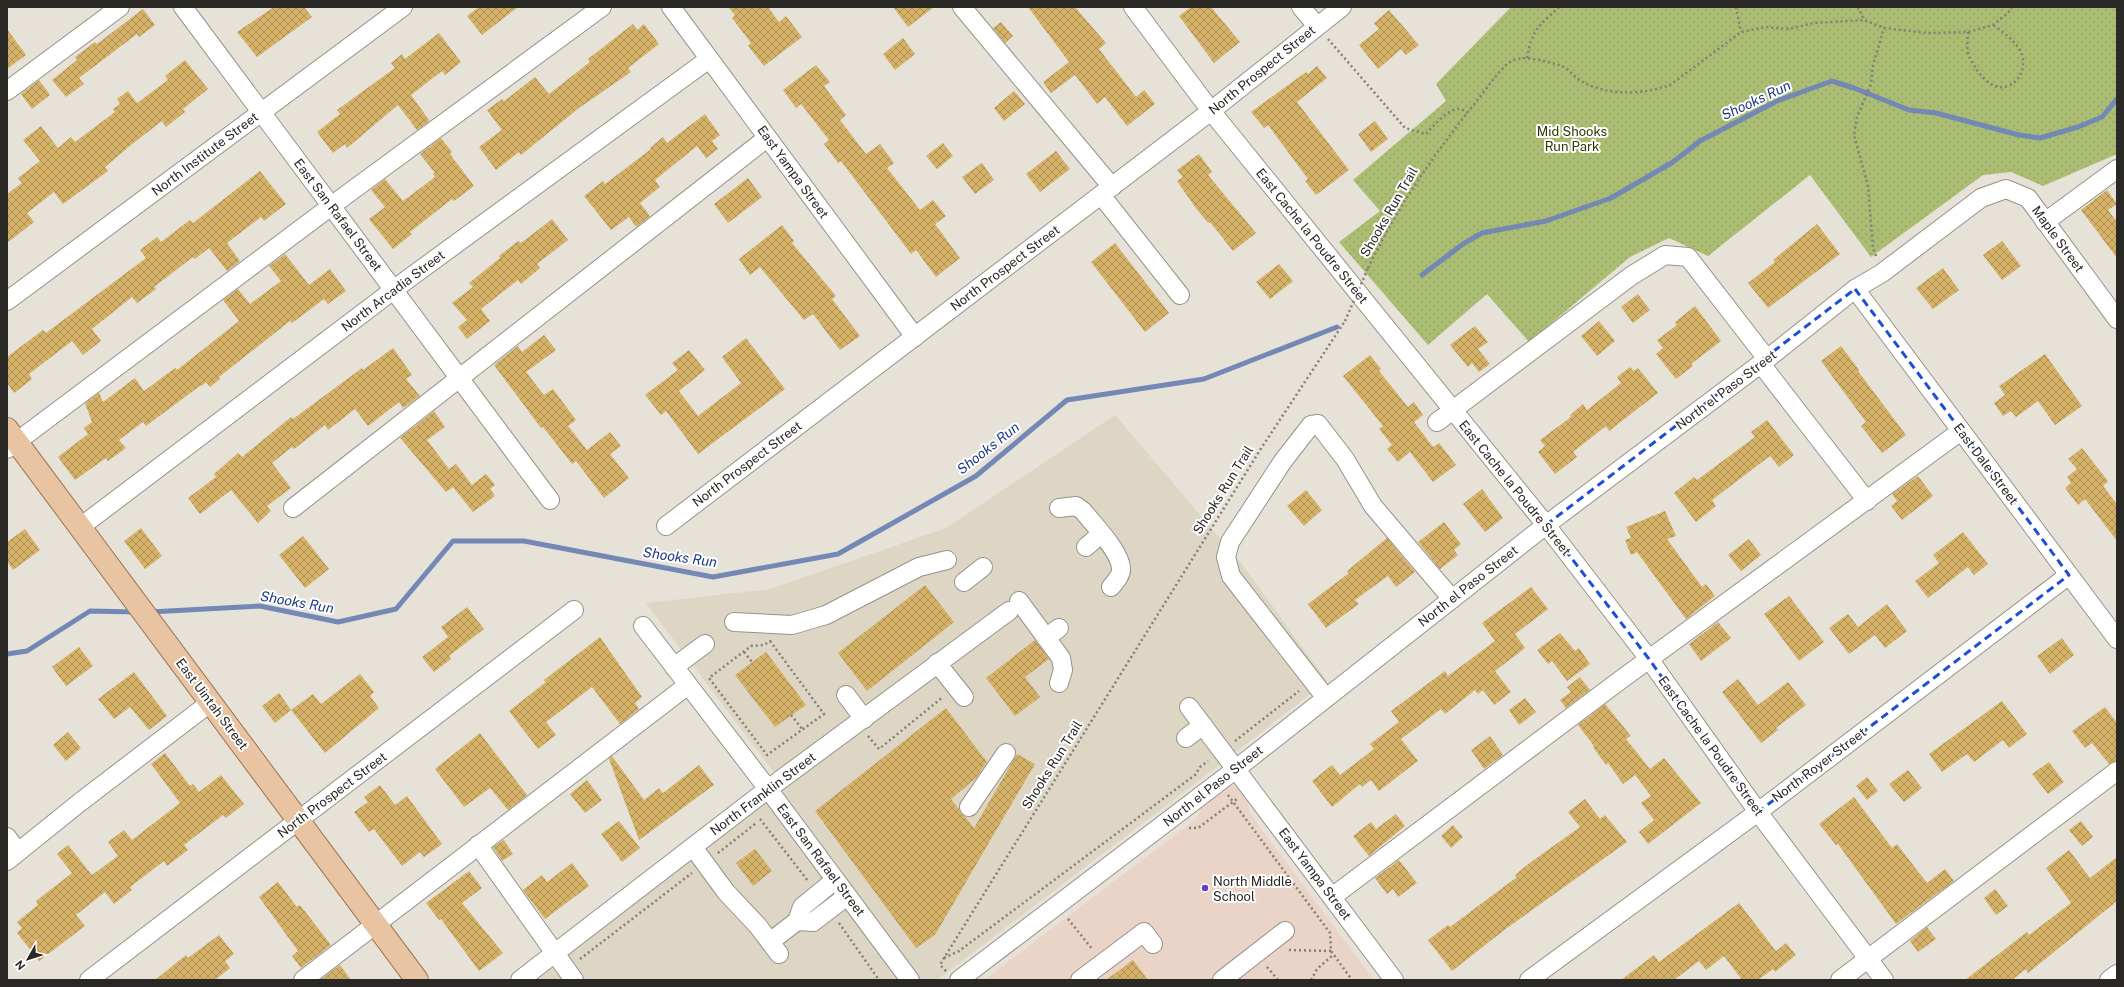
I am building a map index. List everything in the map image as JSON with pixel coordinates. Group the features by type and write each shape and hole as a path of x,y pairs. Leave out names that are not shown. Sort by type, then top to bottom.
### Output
{"main road":[{"name":"East Uintah Street","path":"10,440 97,551 299,819 417,980"}],"street":[{"path":"7,91 120,7"},
{"name":"East San Rafael Street","path":"184,7 261,113 332,205 550,500"},
{"name":"North Institute Street","path":"7,301 403,7"},
{"path":"10,440 602,7"},
{"name":"East Yampa Street","path":"671,7 915,337"},
{"path":"962,7 1106,191 1180,295"},
{"name":"East Cache la Poudre Street","path":"1133,7 1211,111 1546,525 1649,659 1758,812 1884,980"},
{"path":"1301,7 1317,26"},
{"name":"North Prospect Street","path":"666,526 1211,111 1342,7"},
{"name":"North Arcadia Street","path":"79,528 394,290 709,59"},
{"path":"293,508 768,138"},
{"path":"2045,222 2117,169"},
{"name":"Maple Street","path":"1981,198 2006,189 2028,198 2117,319"},
{"name":"North el Paso Street","path":"959,980 1236,769 1546,525 1764,361 1855,289 1882,273 1981,198"},
{"path":"1437,422 1631,276 1665,255 1688,257 1866,501"},
{"name":"East Dale Street","path":"1855,289 2117,639"},
{"path":"1326,698 1231,576 1226,557 1230,542 1283,461 1311,425 1318,424 1345,459 1373,506 1452,599"},
{"path":"1332,897 1649,659 1961,430"},
{"path":"1059,508 1076,506 1083,511 1118,557 1121,569 1117,580 1111,587"},
{"path":"1086,547 1101,534"},
{"path":"734,622 792,625 826,616 919,568 947,560"},
{"path":"964,582 983,567"},
{"name":"North Royer Street","path":"1529,980 1758,812 2069,575"},
{"name":"North Franklin Street","path":"520,980 768,789 864,726 937,663 1014,606 1052,633 1061,658 1063,670 1059,683"},
{"name":"North Prospect Street","path":"90,980 574,610"},
{"name":"East San Rafael Street","path":"643,626 768,789 910,980"},
{"path":"674,667 705,644"},
{"path":"937,663 960,692"},
{"path":"303,980 375,923 688,685"},
{"path":"846,695 864,726"},
{"path":"7,837 13,857 208,699"},
{"name":"East Yampa Street","path":"1189,707 1394,980"},
{"path":"1186,738 1202,725"},
{"path":"970,807 1006,753"},
{"path":"1840,980 2117,771"},
{"path":"478,845 574,980"},
{"path":"693,847 726,892 758,926 774,948 797,921 802,907 835,880"},
{"path":"797,921 814,922 848,896"},
{"path":"1222,980 1285,931"},
{"path":"1080,980 1144,932 1153,944"},
{"path":"2109,980 2117,974"}],"path":[{"path":"1559,7 1535,29 1530,39 1527,58 1566,68 1580,80 1591,85 1625,93 1646,92 1670,85 1741,32 1766,27 1789,29 1814,22 1864,20 1884,28 1927,33 1968,32 1993,25 2008,13 2012,7"},
{"path":"1736,7 1741,32"},
{"path":"1858,7 1864,20"},
{"path":"1968,32 1968,55 1983,77 1997,87 2007,86 2018,81 2023,68 2020,51 2007,35 1993,25"},
{"path":"1317,26 1405,128 1426,134 1436,123 1454,109 1461,109 1467,113"},
{"path":"1882,273 1873,248 1868,186 1854,135 1863,102 1871,84 1873,65 1884,28"},
{"name":"Shooks Run Trail","path":"940,965 1253,460 1345,321 1368,268 1410,191 1432,158 1499,73 1514,60 1527,58"},
{"path":"770,641 824,714 803,730 767,755 709,678 751,646 764,645 770,641"},
{"path":"744,652 752,662"},
{"path":"944,958 965,946 1195,775 1200,767 1305,687"},
{"path":"864,726 879,749 960,692"},
{"path":"791,715 803,730"},
{"path":"1225,792 1330,933 1331,951 1352,980"},
{"path":"1068,918 1103,963"},
{"path":"1311,980 1317,969 1334,955"},
{"path":"1263,962 1278,980"}],"highlighted area":[{"path":"1855,289 2069,575 1758,812 1649,659 1546,525"}],"shaded area":[{"path":"1115,415 1241,563 1327,681 937,980 537,980 784,786 646,603 770,589 946,528"},
{"name":"North Middle School","path":"1234,785 1247,797 1249,812 1374,980 984,980 1195,820 1203,806 1226,788"}],"green space":[{"name":"Mid Shooks Run Park","path":"1511,7 2117,7 2117,154 2043,186 2011,172 1983,175 1871,257 1810,175 1708,256 1669,238 1630,257 1529,342 1487,294 1428,345 1339,242 1380,211 1353,180 1446,101 1436,84"}],"building":[{"path":"274,7 304,7 312,17 257,57 237,32"},
{"path":"479,7 518,7 482,35 467,16"},
{"path":"728,7 768,7 779,22 786,16 802,37 764,66 748,46 751,43 732,18 735,15"},
{"path":"893,7 934,7 908,27"},
{"path":"1028,7 1075,7 1106,43 1099,49 1136,97 1144,90 1155,104 1127,126 1105,97 1097,104 1075,75 1051,93 1043,82 1069,62"},
{"path":"1191,7 1211,7 1240,42 1214,63 1179,16"},
{"path":"143,9 155,25 139,37 137,34 79,78 84,84 66,97 52,80 77,60 75,57 95,42 97,44"},
{"path":"1389,10 1419,45 1406,55 1401,49 1378,69 1359,45 1379,29 1374,23"},
{"path":"1001,22 1013,36 1005,43 993,28"},
{"path":"633,24 637,30 644,24 659,44 628,68 631,72 579,108 521,155 519,152 496,170 479,147 502,130 487,110 502,99 504,101 535,77 549,94 590,62 588,59"},
{"path":"7,29 26,55 7,69"},
{"path":"439,33 461,62 445,75 442,71 411,95 429,120 428,122 417,130 398,105 347,148 345,144 333,153 317,132 340,114 337,110 395,68 391,63 402,54 405,59"},
{"path":"903,38 915,54 895,70 883,54"},
{"path":"185,60 208,89 183,109 185,112 166,127 162,121 131,145 105,167 108,171 63,204 54,192 27,213 34,222 7,243 7,194 22,183 18,178 40,161 23,140 41,126 58,148 71,137 75,142 115,112 113,109 120,104 117,99 128,91 137,103 168,80 165,76"},
{"path":"816,65 830,82 824,86 846,115 840,120 866,154 880,144 894,163 887,168 920,210 933,200 946,216 935,224 960,258 936,277 916,250 911,254 841,161 838,163 824,144 829,140 801,104 796,108 783,90"},
{"path":"1317,66 1327,78 1297,102 1349,170 1316,195 1305,181 1308,179 1268,125 1264,128 1251,112 1306,72 1308,74"},
{"path":"39,80 50,95 32,109 21,94"},
{"path":"1014,91 1025,104 1004,121 994,108"},
{"path":"705,114 720,135 712,141 718,149 706,158 697,146 655,180 660,187 640,203 650,216 636,227 629,217 611,230 584,196 603,181 605,184 651,149 650,148 663,137 667,143"},
{"path":"1375,121 1388,139 1371,152 1358,134"},
{"path":"441,138 452,152 450,154 474,186 454,201 452,199 410,232 412,234 393,249 369,219 385,207 371,190 385,179 403,201 435,177 433,174 435,173 420,154"},
{"path":"943,143 953,156 937,169 926,156"},
{"path":"1056,151 1070,169 1040,192 1026,174"},
{"path":"1199,154 1212,172 1208,175 1256,233 1233,251 1210,222 1208,223 1195,207 1177,181 1183,177 1177,170"},
{"path":"982,163 994,180 975,194 962,177"},
{"path":"260,171 286,204 264,221 261,217 227,243 240,261 227,271 209,248 195,259 193,257 154,287 156,289 137,303 132,297 92,329 101,341 83,355 72,341 29,374 32,379 14,393 7,383 7,357 43,330 46,333 146,258 140,250 157,237 161,242 190,220 193,223"},
{"path":"748,178 762,197 728,223 714,204"},
{"path":"2107,190 2117,204 2108,210 2117,222 2117,258 2081,210"},
{"path":"552,219 568,240 537,264 540,268 521,284 518,280 481,309 490,321 467,339 458,327 467,320 452,303 473,287 469,283 500,258 499,256 518,241 521,243"},
{"path":"1817,224 1840,254 1768,308 1748,283 1775,262 1773,260"},
{"path":"782,225 794,241 792,243 836,296 832,299 860,336 840,350 813,314 804,320 760,267 750,275 739,259"},
{"path":"2002,241 2021,266 2002,280 1983,255"},
{"path":"1115,243 1169,313 1145,332 1091,262"},
{"path":"285,254 309,285 330,269 346,291 328,304 324,299 292,323 290,321 219,377 220,379 210,387 206,382 146,426 143,422 119,440 126,448 108,461 106,458 75,480 58,457 88,434 84,428 92,422 85,403 99,393 103,402 135,378 144,391 175,368 177,370 239,321 223,300 238,289 250,304 281,281 269,266"},
{"path":"1279,264 1293,281 1270,299 1256,282"},
{"path":"1943,268 1959,290 1933,309 1916,288"},
{"path":"1638,294 1650,310 1633,323 1621,307"},
{"path":"1695,306 1721,341 1691,364 1693,366 1676,379 1656,354 1663,348 1657,340 1677,325 1675,322"},
{"path":"1599,321 1615,341 1597,356 1581,336"},
{"path":"1475,326 1488,342 1478,349 1490,364 1479,372 1472,363 1468,367 1450,345"},
{"path":"544,335 556,350 526,372 544,395 553,389 576,420 568,426 587,450 610,432 621,446 610,454 629,478 604,498 576,461 572,464 543,427 541,428 494,365 518,346 522,352"},
{"path":"746,338 785,389 698,454 666,411 661,415 645,395 678,370 672,363 689,350 705,370 679,391 698,416 741,383 722,357"},
{"path":"1841,346 1906,435 1882,453 1861,426 1866,422 1821,361"},
{"path":"393,348 412,375 406,379 420,396 403,408 399,402 368,426 355,409 328,430 325,425 294,449 292,447 272,463 291,488 267,506 271,511 258,523 231,490 200,514 188,498 216,477 214,474 238,453 242,457 291,417 293,419 362,368 363,370"},
{"path":"2045,354 2082,406 2055,425 2038,401 2016,417 2011,411 2003,416 1994,403 2005,395 1999,386"},
{"path":"1370,355 1381,369 1379,371 1408,407 1414,402 1423,415 1414,422 1433,447 1439,443 1456,465 1433,482 1410,452 1398,462 1387,449 1392,445 1379,429 1383,426 1343,376"},
{"path":"1630,367 1634,371 1638,368 1658,393 1609,431 1606,426 1573,452 1577,457 1555,474 1538,452 1545,446 1540,440 1571,417 1570,415 1583,404 1587,410 1621,383 1617,377"},
{"path":"434,411 445,427 427,440 449,469 456,464 472,485 486,474 495,485 490,489 495,496 473,512 453,487 446,492 400,438"},
{"path":"1767,420 1794,455 1779,467 1770,456 1712,500 1716,506 1696,522 1674,493 1694,477 1697,480 1755,437 1751,432"},
{"path":"2082,448 2108,481 2103,486 2117,504 2117,541 2085,499 2078,505 2065,488 2071,483 2067,477 2077,469 2068,459"},
{"path":"1918,476 1933,496 1902,520 1891,506 1897,501 1892,494"},
{"path":"1482,489 1503,518 1485,532 1463,504"},
{"path":"1306,490 1322,510 1304,526 1287,506"},
{"path":"1665,511 1676,536 1667,539 1702,587 1706,584 1715,596 1686,619 1637,552 1631,555 1625,540 1631,538 1626,527"},
{"path":"1444,522 1461,544 1454,550 1458,555 1440,569 1418,542"},
{"path":"141,528 162,556 145,569 124,541"},
{"path":"25,529 40,550 13,570 7,561 7,542"},
{"path":"1963,532 1988,564 1974,575 1968,567 1928,598 1915,581 1939,563 1933,555"},
{"path":"303,536 329,569 305,588 279,555"},
{"path":"1387,538 1415,572 1396,587 1388,576 1355,600 1359,604 1326,628 1308,604 1349,573 1347,571"},
{"path":"1749,539 1761,555 1741,571 1728,555"},
{"path":"925,585 954,622 867,691 838,653"},
{"path":"1531,587 1548,609 1515,634 1525,648 1495,671 1511,692 1494,705 1483,690 1478,694 1475,690 1445,714 1441,709 1401,739 1418,761 1379,791 1371,780 1362,787 1360,784 1332,807 1312,781 1332,765 1340,775 1374,749 1370,744 1399,722 1391,711 1445,671 1448,676 1495,641 1482,623"},
{"path":"1789,596 1824,642 1799,661 1764,614"},
{"path":"1887,604 1907,631 1885,648 1875,635 1849,654 1829,628 1848,614 1858,627"},
{"path":"467,607 484,629 449,656 451,659 434,672 422,657 448,637 441,627"},
{"path":"1718,622 1731,638 1701,661 1689,644"},
{"path":"1560,633 1575,651 1579,648 1590,664 1567,681 1552,661 1548,664 1537,650"},
{"path":"600,637 642,697 635,703 639,709 620,724 592,687 546,722 556,735 538,749 509,711 546,682 544,680"},
{"path":"2062,638 2074,655 2050,674 2037,656"},
{"path":"1035,640 1049,659 1025,677 1040,697 1015,716 986,678"},
{"path":"79,647 93,666 66,686 52,667"},
{"path":"766,652 806,705 775,727 735,675"},
{"path":"134,672 167,716 149,730 130,707 114,719 98,699"},
{"path":"360,674 374,692 370,696 379,708 325,753 291,710 313,694 321,704"},
{"path":"1580,677 1590,690 1566,708 1560,700 1571,692 1567,687"},
{"path":"1738,679 1758,705 1788,682 1806,705 1776,728 1778,730 1761,743 1722,692"},
{"path":"279,693 291,710 275,723 262,706"},
{"path":"1525,698 1536,712 1519,725 1509,710"},
{"path":"2002,701 2027,734 2009,748 2003,740 1974,762 1967,754 1942,772 1929,754"},
{"path":"1605,704 1631,736 1626,739 1650,769 1664,758 1701,803 1648,844 1639,832 1654,820 1641,803 1651,796 1635,775 1623,784 1608,763 1606,765 1578,725"},
{"path":"2105,707 2117,723 2117,761 2109,764 2092,743 2085,748 2072,731"},
{"path":"946,708 987,762 976,778 951,799 974,828 1017,754 1035,764 935,935 916,948 815,811"},
{"path":"68,732 81,748 66,761 53,745"},
{"path":"480,733 527,795 508,810 490,788 464,807 435,769"},
{"path":"1490,736 1503,755 1484,769 1471,750"},
{"path":"165,753 190,786 193,784 199,792 221,775 244,804 226,818 223,815 184,845 188,850 167,866 164,861 130,887 132,890 114,904 105,892 76,915 85,926 39,961 17,933 22,928 17,922 38,905 36,901 72,873 57,854 68,845 92,875 118,856 108,842 124,830 132,840 180,803 151,764"},
{"path":"612,756 644,800 659,788 663,793 699,765 714,785 639,840 609,759"},
{"path":"2049,762 2064,782 2048,794 2032,774"},
{"path":"1908,770 1922,788 1904,802 1889,784"},
{"path":"1867,777 1878,791 1867,800 1856,786"},
{"path":"587,780 602,800 585,813 570,794"},
{"path":"380,785 395,805 407,796 442,844 424,857 420,852 402,866 374,829 369,832 354,812 368,802 364,797"},
{"path":"1854,797 1892,848 1897,844 1927,883 1945,869 1954,881 1896,924 1838,844 1836,845 1819,824"},
{"path":"1585,799 1600,819 1605,815 1627,842 1507,928 1452,971 1428,940 1448,925 1450,927 1517,877 1515,875 1531,862 1580,827 1568,812"},
{"path":"1396,814 1405,826 1369,856 1353,836 1371,822 1376,829"},
{"path":"619,821 640,848 622,862 601,834"},
{"path":"2081,821 2093,837 2082,846 2069,830"},
{"path":"1453,825 1463,837 1451,848 1441,836"},
{"path":"504,840 513,854 502,861 493,847"},
{"path":"755,849 772,871 753,886 736,863"},
{"path":"2069,850 2090,878 2117,857 2117,901 2028,973 2026,969 2012,980 1965,980 2027,932 2029,935 2071,903 2046,868"},
{"path":"1399,860 1417,883 1398,897 1393,889 1387,894 1375,878"},
{"path":"572,863 589,886 545,919 523,890 542,875 547,882"},
{"path":"469,871 482,888 462,903 503,953 479,971 441,919 439,920 426,903"},
{"path":"278,882 297,907 300,905 331,945 301,968 292,956 298,951 259,897"},
{"path":"1995,889 2008,906 1996,915 1984,898"},
{"path":"1739,903 1776,951 1786,943 1796,955 1775,972 1773,969 1758,980 1742,980 1724,956 1706,970 1699,961 1674,980 1621,980 1654,955 1659,962"},
{"path":"1927,927 1936,939 1918,952 1910,941"},
{"path":"219,935 234,954 225,961 230,968 215,980 155,980 186,955 188,958"},
{"path":"1133,960 1148,980 1106,980"},
{"path":"340,965 351,980 320,980"}],"waterway":[{"name":"Shooks Run","path":"1422,275 1463,244 1482,233 1546,221 1611,198 1673,162 1700,141 1777,101 1832,81 1854,88 1909,110 1936,113 2019,135 2040,138 2078,127 2102,117 2117,99"},
{"name":"Shooks Run","path":"150,612 260,606 338,622 396,609 453,541 524,541 713,577 838,554 976,476 1067,400 1204,379 1337,327"},
{"name":"Shooks Run","path":"7,654 27,651 90,611 136,612"}],"place":[{"name":"North Middle School","path":"1205,888"}]}
